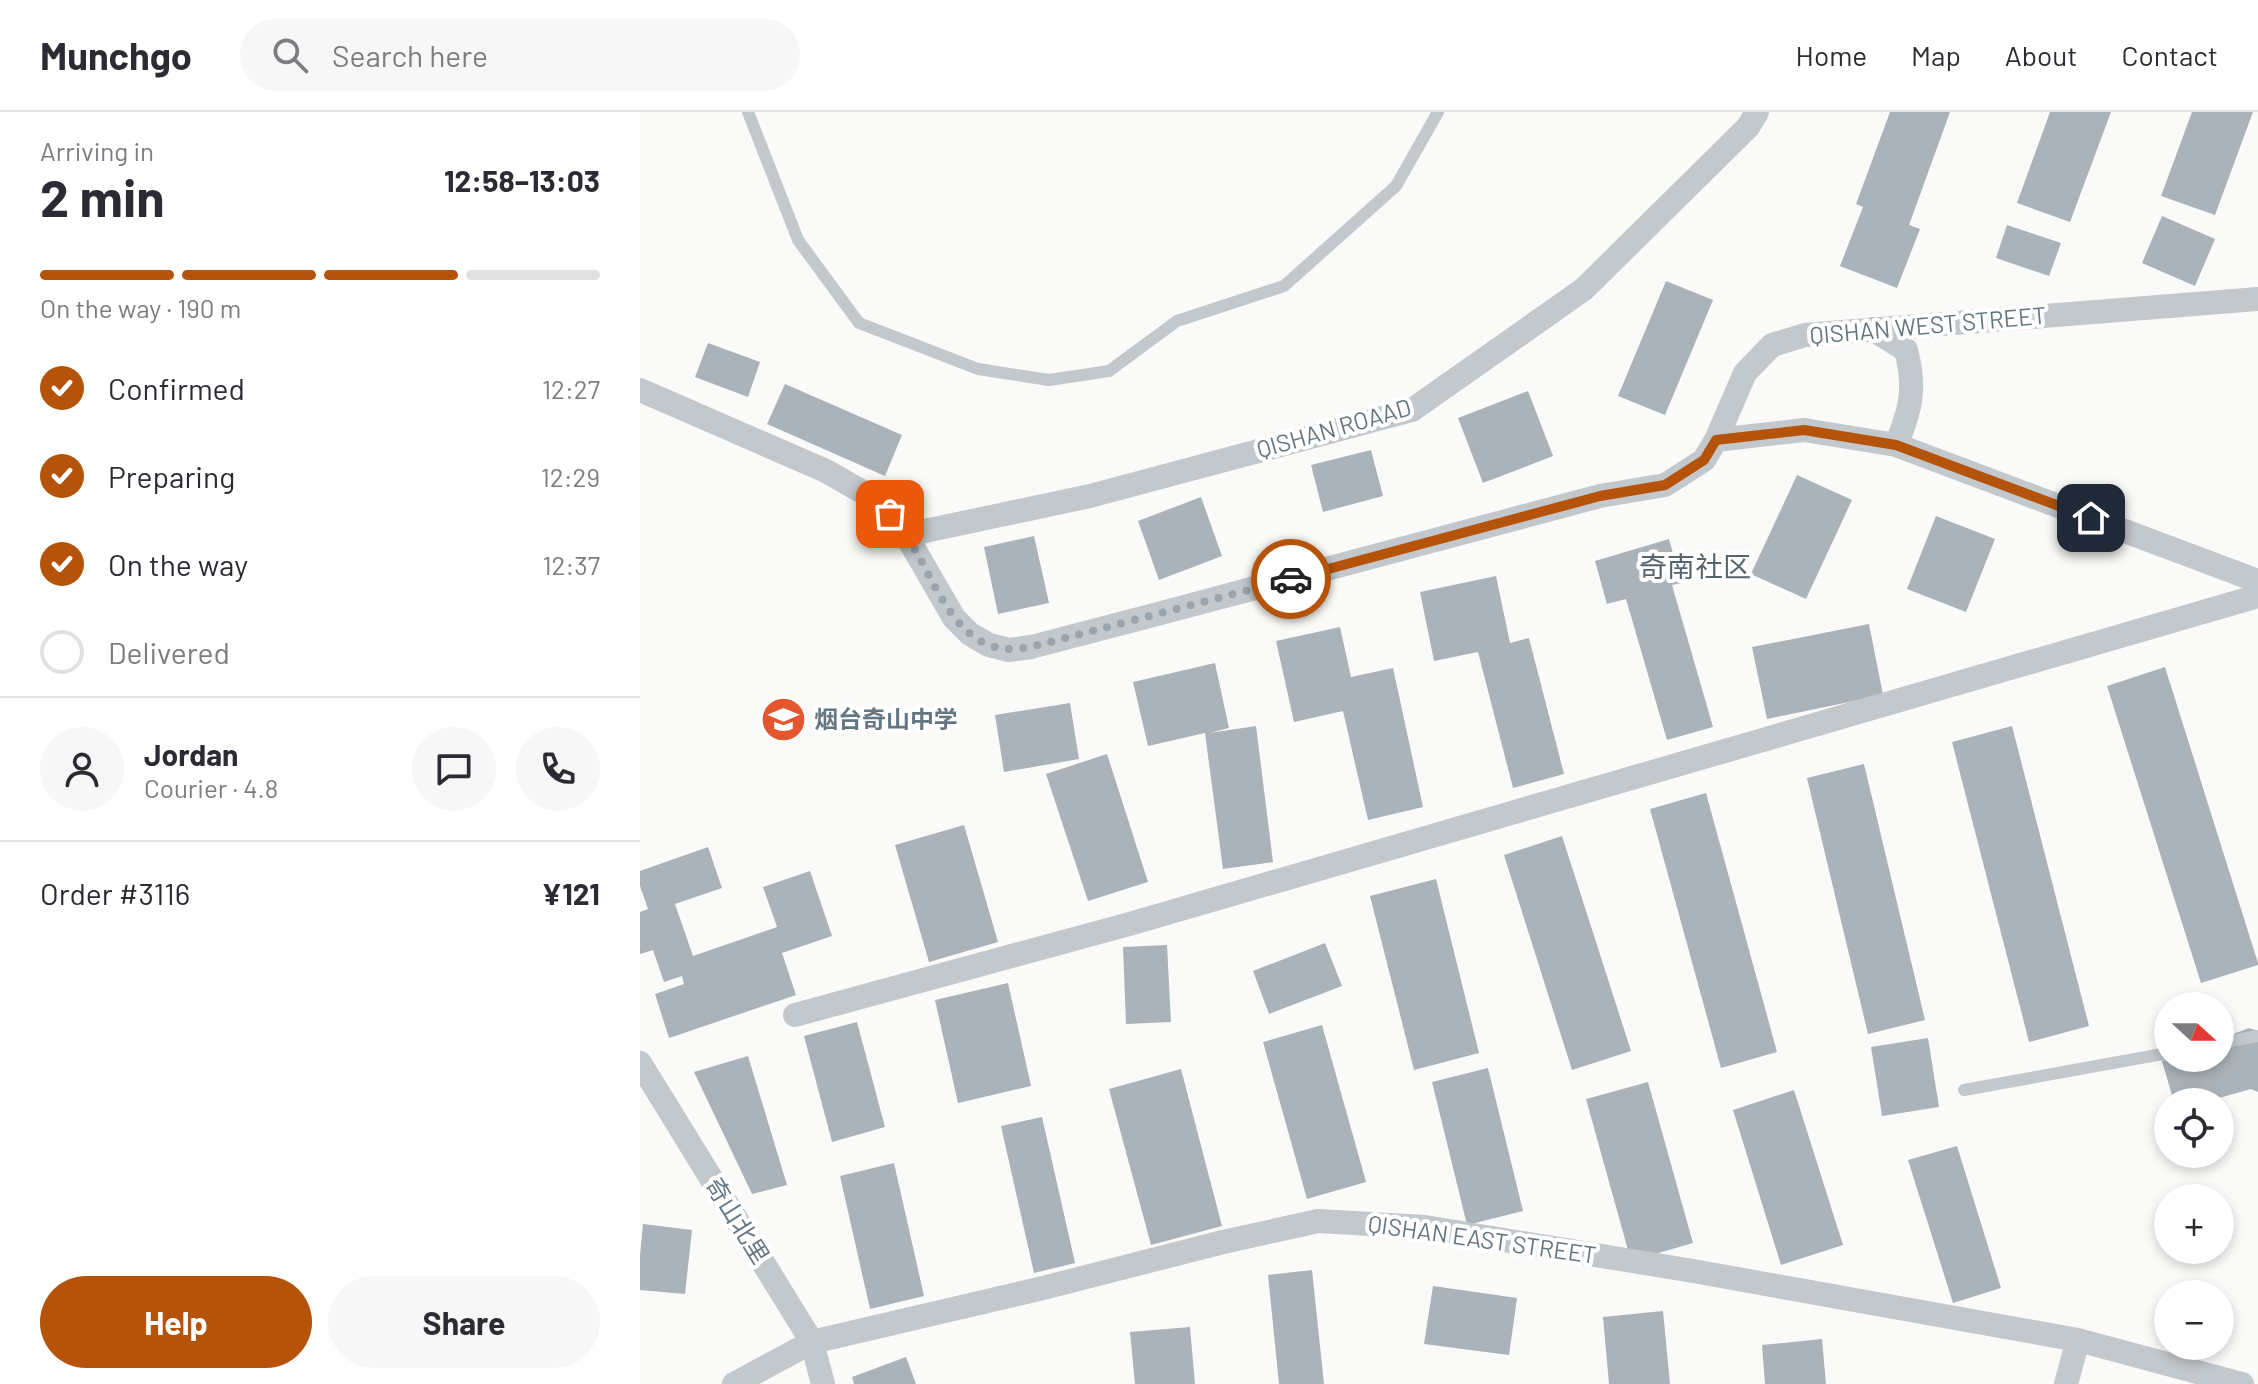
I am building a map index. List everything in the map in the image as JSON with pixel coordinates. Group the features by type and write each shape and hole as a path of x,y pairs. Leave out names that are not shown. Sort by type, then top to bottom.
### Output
{"street":[{"name":"QISHAN ROAAD","path":"906,535 1090,496 1412,410 1584,289 1748,127 1757,112"},
{"name":"QISHAN WEST STREET","path":"640,390 826,471 868,495 890,514 906,535 954,618 970,634 989,645 1009,650 1121,624 1600,496 1665,485 1704,460 1745,373 1772,345 1805,335 2258,299"},
{"path":"1872,329 1906,350 1912,373 1909,412 1896,445"},
{"path":"1716,440 1804,430 1896,445 2258,581"},
{"path":"795,1015 1133,923 2258,596"},
{"name":"奇山北里","path":"640,1063 812,1342 823,1384"},
{"name":"QISHAN EAST STREET","path":"734,1384 812,1342 1318,1221 1425,1227 1693,1271 2078,1340 2242,1384"},
{"path":"2066,1384 2078,1340"}],"lane":[{"path":"748,112 798,240 859,323 978,369 1049,380 1109,371 1177,321 1284,286 1396,186 1438,112"},
{"path":"2234,1040 2258,1036"},
{"path":"1964,1090 2154,1056"}],"building":[{"path":"1890,112 1950,112 1909,225 1920,229 1897,288 1840,266 1863,207 1856,204"},
{"path":"2050,112 2111,112 2070,222 2017,203"},
{"path":"2192,112 2253,112 2215,215 2161,196"},
{"path":"2162,216 2215,239 2195,286 2142,263"},
{"path":"2007,225 2061,243 2049,276 1996,258"},
{"path":"1666,281 1713,300 1665,415 1618,396"},
{"path":"708,343 760,362 748,397 695,377"},
{"path":"785,384 902,435 885,476 767,424"},
{"path":"1528,391 1553,456 1483,483 1458,418"},
{"path":"1371,450 1383,496 1323,512 1311,465"},
{"path":"1797,475 1852,500 1806,599 1751,574"},
{"path":"1201,497 1222,556 1159,580 1138,521"},
{"path":"1936,516 1995,539 1966,612 1907,589"},
{"path":"1034,536 1049,603 998,614 984,547"},
{"path":"1669,539 1681,583 1672,585 1713,727 1667,740 1626,599 1607,604 1595,561"},
{"path":"1496,576 1510,643 1529,638 1564,774 1513,788 1478,652 1434,661 1420,592"},
{"path":"1869,624 1883,695 1767,719 1752,647"},
{"path":"1340,627 1351,677 1393,668 1423,807 1368,820 1343,711 1294,722 1276,641"},
{"path":"1215,663 1229,728 1209,733 1256,726 1273,862 1223,869 1205,733 1148,746 1133,682"},
{"path":"2165,667 2258,963 2201,983 2107,686"},
{"path":"1070,703 1079,759 1004,772 995,715"},
{"path":"2012,726 2089,1026 2029,1042 1952,742"},
{"path":"1107,754 1148,882 1088,901 1046,774"},
{"path":"1864,764 1925,1020 1868,1034 1807,778"},
{"path":"1706,793 1777,1052 1721,1068 1650,809"},
{"path":"964,825 998,942 929,962 895,845"},
{"path":"1562,836 1631,1051 1572,1070 1504,855"},
{"path":"708,847 722,888 675,904 693,956 777,927 763,887 810,871 832,936 782,953 796,995 669,1038 655,994 684,984 682,976 664,982 653,950 640,954 640,912 648,909 640,886 640,871"},
{"path":"1436,879 1479,1053 1414,1070 1370,896"},
{"path":"1325,943 1342,986 1269,1014 1253,971"},
{"path":"1167,945 1171,1022 1126,1024 1123,947"},
{"path":"1008,983 1031,1086 958,1103 935,1000"},
{"path":"857,1022 885,1127 832,1142 804,1036"},
{"path":"1322,1025 1366,1182 1307,1199 1263,1042"},
{"path":"2249,1028 2258,1031 2258,1092 2251,1089 2234,1094 2234,1088 2170,1088 2165,1072 2234,1072 2234,1034"},
{"path":"1928,1038 1939,1107 1882,1116 1871,1047"},
{"path":"748,1056 787,1185 752,1194 694,1072"},
{"path":"1488,1068 1523,1211 1467,1225 1432,1082"},
{"path":"1181,1069 1222,1226 1151,1245 1109,1089"},
{"path":"1648,1082 1693,1243 1631,1261 1586,1099"},
{"path":"1794,1090 1843,1245 1781,1265 1733,1110"},
{"path":"1042,1117 1075,1263 1034,1273 1001,1126"},
{"path":"1957,1146 2001,1288 1953,1303 1908,1160"},
{"path":"894,1163 924,1296 870,1309 840,1176"},
{"path":"643,1224 692,1230 685,1294 640,1290"},
{"path":"1312,1270 1324,1384 1279,1384 1268,1275"},
{"path":"1433,1286 1517,1298 1509,1355 1424,1344"},
{"path":"1663,1311 1670,1384 1609,1384 1603,1317"},
{"path":"1190,1327 1195,1384 1135,1384 1130,1332"},
{"path":"1822,1339 1826,1384 1765,1384 1762,1345"},
{"path":"906,1357 916,1384 854,1384 852,1377"}],"way so far":[{"path":"890,514 906,535 954,618 970,634 989,645 1009,650 1031,647 1291,579"}],"place":[{"name":"烟台奇山中学","path":"783,720"}],"district":[{"name":"奇南社区","path":"1695,567"}],"route":[{"path":"1291,579 1600,496 1665,485 1704,460 1716,440 1804,430 1896,445 2091,518"}]}
